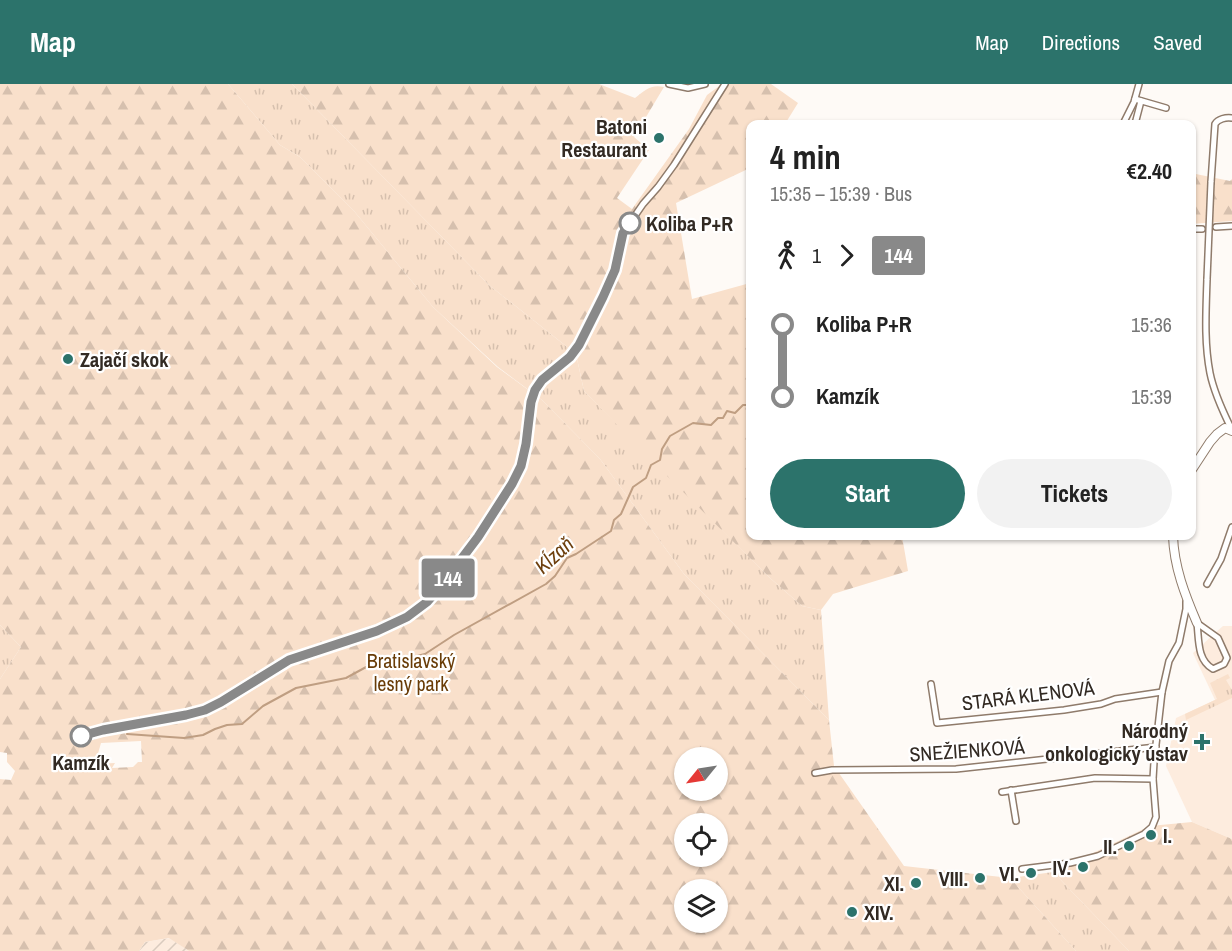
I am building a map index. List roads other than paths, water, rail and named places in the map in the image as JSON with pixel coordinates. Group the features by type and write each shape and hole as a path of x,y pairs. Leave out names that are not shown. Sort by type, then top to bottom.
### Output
{"street":[{"path":"669,84 688,88 705,84"},
{"path":"103,730 205,710 289,660 377,631 407,617 427,602 478,537 512,484 521,466 535,390 542,380 570,357 579,345 615,270 623,233 674,165 725,84"},
{"path":"1136,120 1138,84"},
{"path":"1138,100 1166,108"},
{"path":"1126,120 1138,100"},
{"path":"1232,118 1223,119 1215,124 1206,326 1208,356 1216,394 1232,430"},
{"path":"1216,227 1232,226"},
{"path":"1196,229 1202,228"},
{"path":"1196,464 1217,434 1225,428 1232,430"},
{"path":"1207,584 1221,559 1232,527"},
{"path":"1173,540 1174,558 1197,623 1200,652 1206,665 1213,669 1224,664 1227,658 1218,638 1197,623"},
{"path":"1022,869 1070,863 1098,856 1149,831 1152,827 1156,817 1153,779 1162,692 1169,661 1179,643 1186,609 1186,596"},
{"name":"STARÁ KLENOVÁ","path":"931,684 937,723 1064,710 1162,692"},
{"name":"SNEŽIENKOVÁ","path":"815,773 832,770 962,768 1156,747"},
{"path":"1002,792 1095,778 1153,779"},
{"path":"1011,790 1016,821"}],"waterway":[{"name":"Kĺzaň","path":"127,734 184,738 203,735 227,725 242,724 263,706 296,688 346,678 368,666 425,654 454,635 546,584 555,576 567,558 611,531 614,520 621,514 633,487 646,478 651,465 660,460 662,449 670,436 693,423 711,425 718,418 723,418 727,411 735,413 746,405"}],"place":[{"name":"Batoni Restaurant","path":"659,138"},
{"name":"Koliba P+R","path":"630,223"},
{"name":"Zajačí skok","path":"68,359"},
{"name":"Kamzík","path":"81,736"},
{"name":"Národný onkologický ústav","path":"1202,742"},
{"name":"I.","path":"1151,835"},
{"name":"II.","path":"1129,846"},
{"name":"IV.","path":"1083,867"},
{"name":"VI.","path":"1031,873"},
{"name":"VIII.","path":"980,878"},
{"name":"XI.","path":"916,883"},
{"name":"XIV.","path":"852,912"}],"park label":[{"name":"Bratislavský lesný park","path":"411,672"}]}
